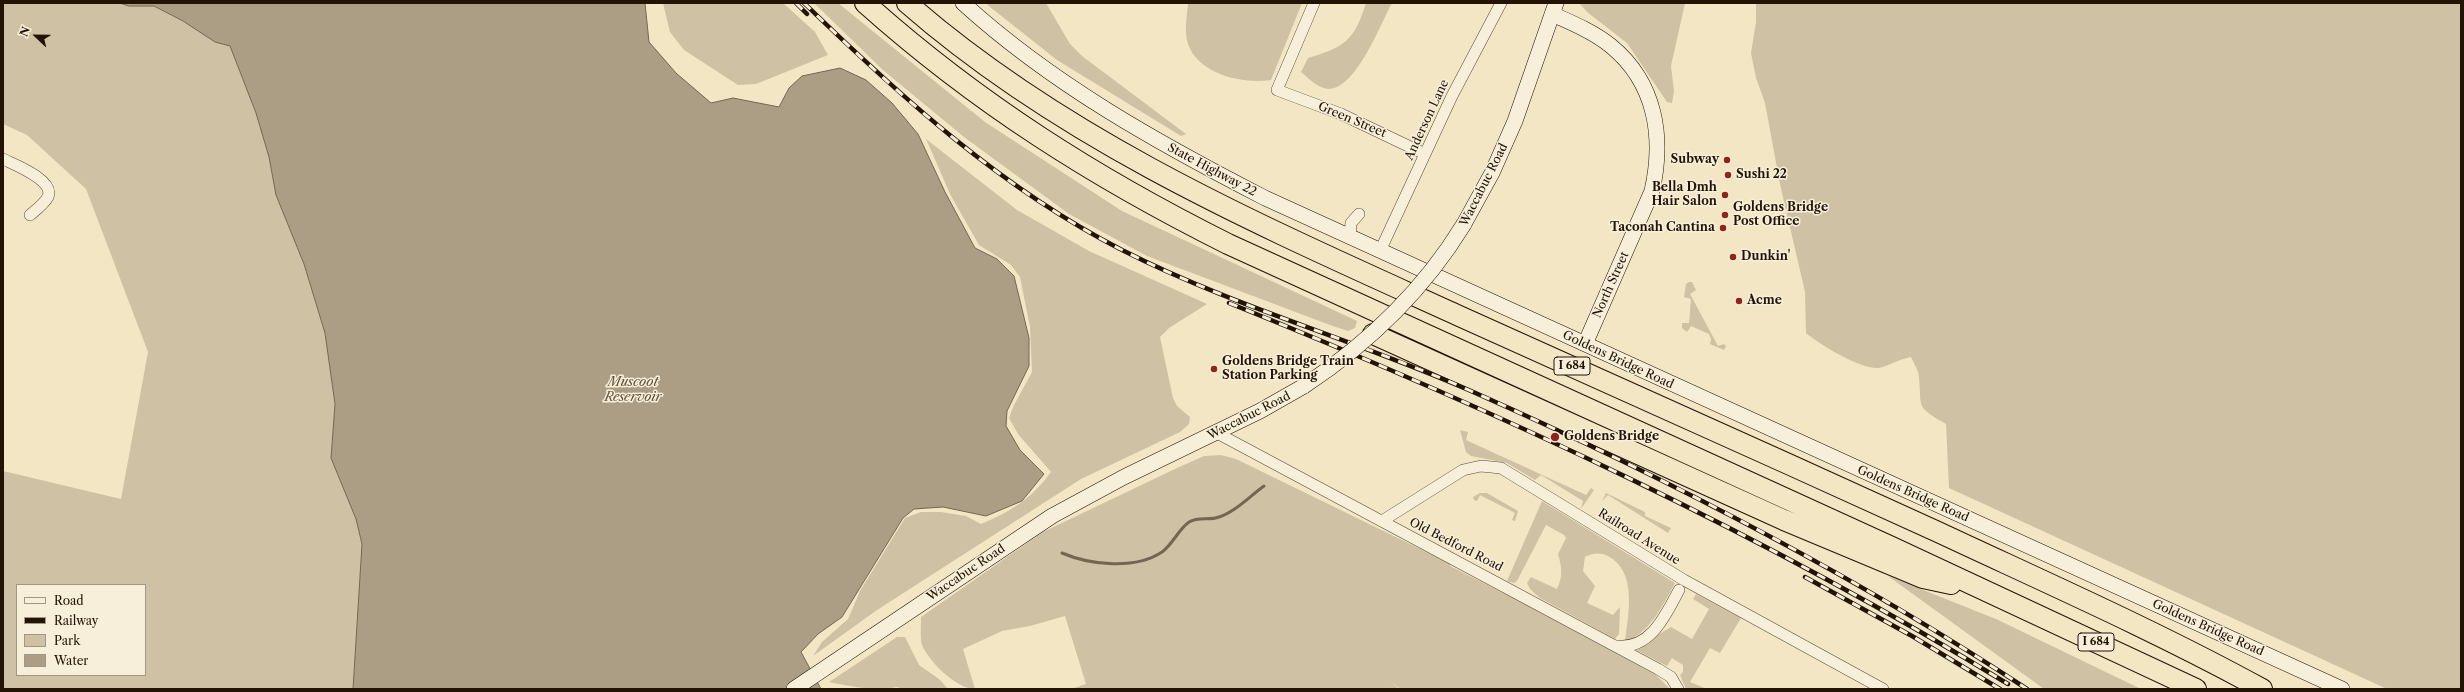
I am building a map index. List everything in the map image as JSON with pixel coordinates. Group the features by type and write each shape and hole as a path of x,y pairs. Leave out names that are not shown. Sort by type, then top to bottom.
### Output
{"highway":[{"name":"I 684","path":"865,3 940,67 1027,130 1129,193 1178,219 1228,244 2196,689"},
{"name":"I 684","path":"907,3 1002,78 1049,109 1144,165 1199,194 1342,262 2115,614 2262,689"},
{"path":"1373,334 1818,535 1923,578 1996,596"}],"main road":[{"name":"State Highway 22","path":"962,3 1034,61 1136,128 1226,178 1380,251 1484,298"},
{"name":"Waccabuc Road","path":"794,689 1052,516 1124,477 1217,433 1304,386 1373,334 1416,291 1435,268 1464,224 1492,173 1515,121 1554,9"},
{"name":"North Street","path":"1554,9 1594,35 1624,58 1645,90 1658,132 1656,171 1652,191 1585,344"},
{"name":"Goldens Bridge Road","path":"1484,298 2342,689"}],"street":[{"name":"Green Street","path":"1314,3 1277,90 1341,114 1425,154"},
{"name":"Anderson Lane","path":"1380,251 1425,154 1501,3"},
{"path":"3,159 37,176 47,186 48,195 45,202 30,215"},
{"path":"1350,237 1351,223 1359,214"},
{"name":"Old Bedford Road","path":"1217,433 1658,668 1671,677 1678,689"},
{"name":"Railroad Avenue","path":"1382,521 1463,470 1480,466 1501,468 1684,580 1883,689"},
{"path":"1613,645 1629,647 1642,642 1652,634 1679,590"}],"green space":[{"path":"3,3 120,3 129,6 154,6 183,21 215,42 230,46 256,113 269,157 276,195 304,264 325,333 335,404 331,458 356,519 362,544 353,689 3,689 3,471 121,499 148,352 86,189 27,135 3,124"},
{"path":"663,3 783,3 815,32 828,55 756,84 738,85 684,50 670,32"},
{"path":"814,3 838,3 985,122 1122,211 1357,321 1355,328 1348,331 1330,325 1147,256 1069,214 964,137 883,70"},
{"path":"985,3 1046,3 1070,44 1082,56 1186,134 1181,136 1057,60"},
{"path":"1188,3 1302,3 1271,80 1260,81 1235,79 1223,75 1212,70 1194,55 1188,44 1186,34"},
{"path":"1366,3 1392,3 1373,42 1354,72 1344,83 1332,88 1318,86 1301,72 1308,58 1331,50 1346,41 1357,26"},
{"path":"1579,3 1685,3 1671,66 1674,91 1672,103 1667,102 1627,43 1587,12"},
{"path":"1756,3 2461,3 2461,689 2387,689 1949,488 1946,424 1929,414 1922,406 1919,375 1911,357 1879,368 1871,368 1851,361 1806,333 1805,292 1780,184 1765,103 1756,78 1751,53 1756,22"},
{"path":"926,139 1017,210 1089,251 1207,304 1169,328 1160,337 1173,398 1177,406 1190,417 1189,424 1180,432 1081,479 877,610 813,656 822,642 848,619 860,591 905,518 921,512 941,512 966,516 981,524 1012,509 1036,490 1051,472 1018,434 1009,418 1013,407 1032,372 1030,327 1020,277 1011,265 979,245 951,196"},
{"path":"1692,282 1696,290 1690,294 1718,346 1724,344 1726,346 1724,350 1710,344 1711,339 1709,334 1691,326 1687,332 1682,328 1682,323 1689,323 1691,299 1684,297 1686,284"},
{"path":"1460,430 1468,432 1466,440 1586,495 1591,488 1594,490 1581,509 1583,501 1541,475 1535,480 1507,463 1471,456 1466,452"},
{"path":"1221,455 1236,459 1451,564 1450,566 1541,612 1656,675 1670,689 1400,689 1390,681 1399,689 1071,689 1086,684 1065,616 1030,626 1002,631 963,649 975,689 960,685 952,680 937,666 926,652 921,642 921,617 1043,532 1204,456"},
{"path":"1480,493 1487,493 1518,511 1515,521 1512,520 1515,513 1480,495 1477,501 1474,500 1473,497"},
{"path":"1606,493 1645,512 1645,516 1671,528 1668,533 1608,495 1602,501"},
{"path":"1542,501 1675,583 1655,617 1642,632 1634,638 1625,642 1629,595 1624,572 1617,563 1608,556 1596,554 1585,557 1583,571 1595,586 1587,603 1613,615 1620,607 1619,634 1615,639 1540,598 1530,589 1527,583 1531,577 1557,589 1561,576 1558,554 1566,538 1564,535 1546,525 1517,581 1514,583 1507,581"},
{"path":"1888,576 1996,619 2141,689 2044,689"},
{"path":"1696,594 1741,618 1720,653 1710,648 1690,682 1707,689 1686,689 1680,675 1683,672 1683,665 1672,658 1667,666 1636,650 1639,646 1671,627 1692,639 1709,609 1693,599"},
{"path":"897,637 905,637 919,665 939,679 948,689 903,689 897,687 872,689 829,682"}],"water":[{"name":"Muscoot Reservoir","path":"120,3 645,3 649,42 676,73 711,103 733,98 779,107 789,88 802,76 840,68 866,80 892,103 918,134 945,192 975,248 997,259 1014,276 1029,338 1029,366 1007,411 1006,426 1020,450 1044,474 1022,501 986,516 943,507 914,509 903,518 842,617 818,634 801,652 821,689 353,689 362,544 356,519 331,458 335,404 325,333 304,264 276,195 269,157 256,113 230,46 215,42 183,21 154,6 129,6"}],"waterway":[{"path":"1062,553 1099,563 1112,564 1151,558 1166,549 1189,522 1196,519 1215,518 1225,515 1237,508 1264,486"}],"railway":[{"path":"796,3 807,14"},
{"path":"804,3 878,73 954,138 1035,198 1122,250 1208,289 1384,355 1471,391 1614,457 1755,528 1824,566 1893,605 2027,689"},
{"path":"1229,303 1430,387 1627,477 1820,576 1915,629 2008,684"},
{"path":"1805,577 1912,636 2000,689"}],"place":[{"name":"Subway","path":"1727,160"},
{"name":"Sushi 22","path":"1728,175"},
{"name":"Bella Dmh Hair Salon","path":"1725,195"},
{"name":"Goldens Bridge Post Office","path":"1725,215"},
{"name":"Taconah Cantina","path":"1723,228"},
{"name":"Dunkin'","path":"1733,257"},
{"name":"Acme","path":"1739,301"},
{"name":"Goldens Bridge Train Station Parking","path":"1214,369"},
{"name":"Goldens Bridge","path":"1555,437"}]}
